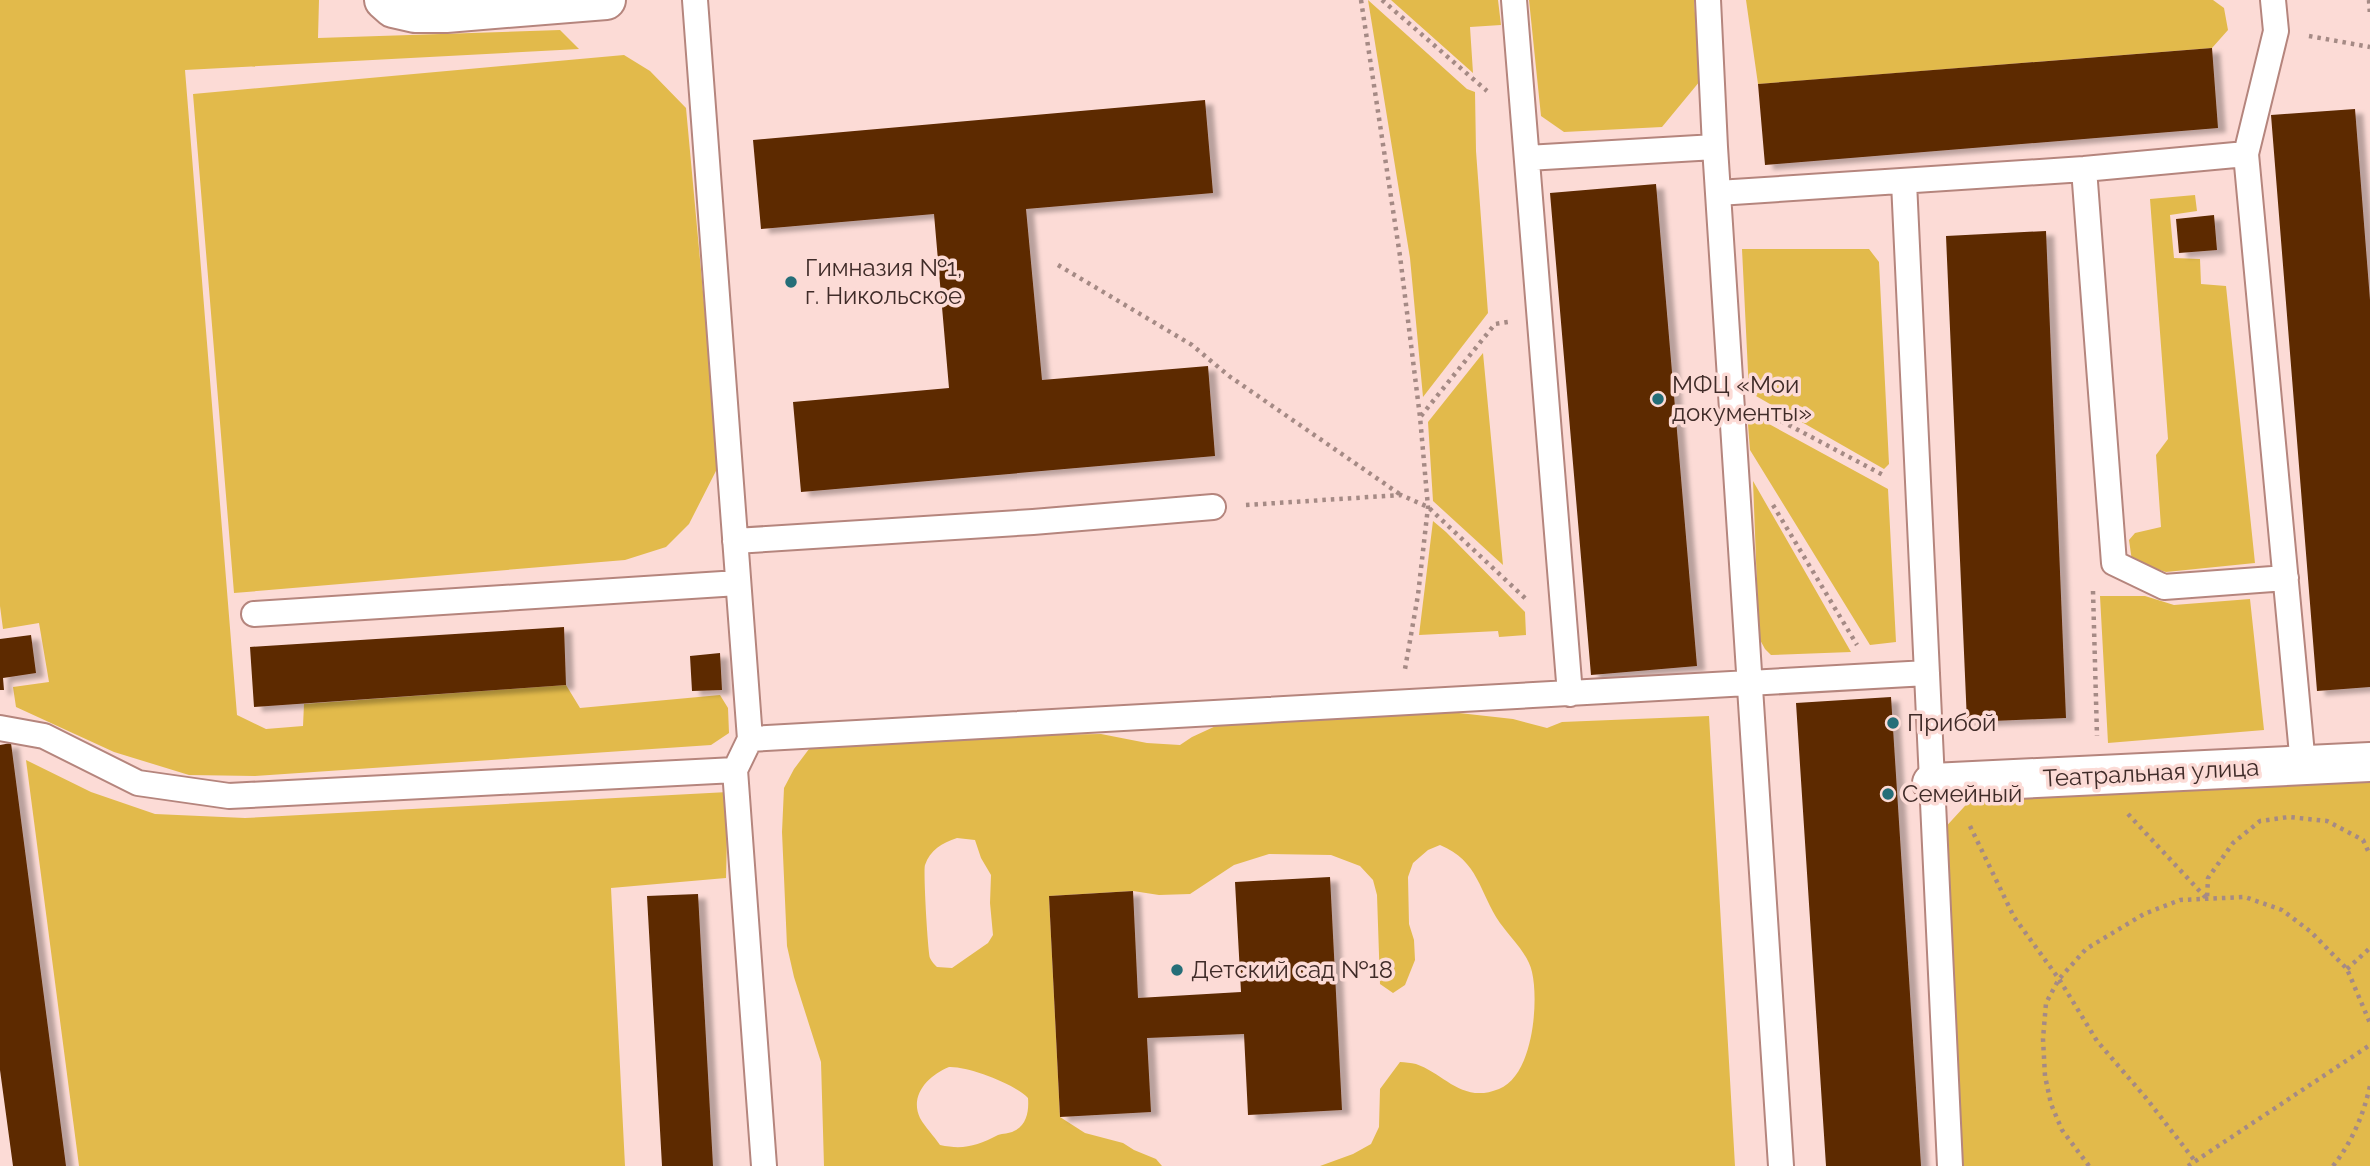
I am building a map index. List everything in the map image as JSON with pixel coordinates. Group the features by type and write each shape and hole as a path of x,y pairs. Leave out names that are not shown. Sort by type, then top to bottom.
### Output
{"street":[{"path":"384,0 393,8 415,13 446,13 596,0"},
{"name":"Театральная улица","path":"1932,783 2370,762"}],"lane":[{"path":"695,0 750,739 735,770 764,1166"},
{"path":"1514,0 1570,694"},
{"path":"1708,0 1780,1166"},
{"path":"2273,0 2276,31 2246,154 2303,765"},
{"path":"1527,158 1715,147"},
{"path":"1718,193 2084,169 2246,154"},
{"path":"2084,169 2114,564 2164,587 2286,578"},
{"path":"1903,182 1950,1166"},
{"path":"735,541 1033,522 1213,507"},
{"path":"254,614 738,583"},
{"path":"750,739 1927,673"},
{"path":"0,728 44,736 138,783 229,796 735,770"}],"path":[{"path":"1361,0 1401,256 1428,507 1418,596 1404,674"},
{"path":"1382,0 1524,122"},
{"path":"2369,0 2370,15"},
{"path":"2276,31 2370,47"},
{"path":"1058,265 1192,345 1229,376 1401,495 1428,507 1565,636"},
{"path":"1420,417 1495,324 1540,317"},
{"path":"1731,395 1918,494"},
{"path":"1213,507 1401,495"},
{"path":"1769,498 1877,677"},
{"path":"2119,804 2207,899"},
{"path":"2207,899 2208,878 2233,843 2260,821 2289,817 2327,821 2362,840 2370,855"},
{"path":"1969,823 2014,916 2059,979 2097,1041 2146,1098 2194,1161"},
{"path":"2089,1166 2062,1129 2050,1104 2043,1039 2046,1003 2059,979 2086,949 2144,914 2180,900 2245,897 2281,910 2311,932 2347,969 2370,1023"},
{"path":"2347,969 2370,948"},
{"path":"2188,1166 2370,1045"},
{"path":"2333,1166 2347,1148 2364,1109 2370,1086"}],"shaded area":[{"path":"0,0 319,0 318,38 560,30 579,49 185,70 237,715 266,729 303,726 304,704 566,685 580,708 720,695 728,708 729,733 711,745 255,776 189,775 114,752 16,707 13,687 49,682 39,623 3,629 0,606"},
{"path":"1368,0 1467,89 1475,92 1476,151 1488,313 1423,397 1410,258"},
{"path":"1391,0 1498,0 1501,25 1470,27 1473,73"},
{"path":"1529,0 1694,0 1700,81 1662,127 1564,132 1541,116"},
{"path":"1746,0 2213,0 2224,8 2228,30 2212,48 1758,84"},
{"path":"624,55 650,71 686,108 719,465 689,524 666,547 625,560 234,593 193,94"},
{"path":"2195,195 2197,211 2170,215 2174,258 2200,259 2201,284 2226,286 2255,563 2166,572 2132,561 2129,540 2135,533 2161,527 2156,455 2168,439 2150,199"},
{"path":"1742,249 1869,249 1879,262 1889,464 1884,469 1749,392"},
{"path":"1483,353 1503,565 1433,501 1428,422"},
{"path":"1747,412 1888,489 1896,642 1870,645 1750,450"},
{"path":"1753,481 1851,652 1771,655 1765,649 1759,638"},
{"path":"1433,521 1525,612 1526,635 1499,637 1498,631 1419,635"},
{"path":"2100,596 2145,596 2174,605 2250,599 2264,730 2108,743"},
{"path":"1432,710 1513,719 1547,728 1562,722 1709,716 1735,1166 1320,1166 1371,1144 1379,1127 1380,1089 1400,1062 1416,1064 1464,1090 1486,1093 1499,1089 1510,1081 1526,1054 1535,1001 1530,965 1500,923 1471,869 1453,852 1440,845 1428,850 1413,863 1408,877 1409,924 1414,940 1415,960 1405,985 1393,993 1380,984 1377,895 1373,880 1360,866 1331,855 1269,854 1234,865 1190,894 1159,895 1133,891 1049,896 1060,1117 1085,1133 1123,1143 1156,1159 1162,1166 824,1166 821,1062 787,946 782,832 784,788 812,745 987,736 1101,734 1147,743 1180,745 1218,725","holes":["957,838 975,840 991,875 993,935 988,943 952,968 937,967 929,953 925,865 937,848","949,1067 979,1073 1022,1093 1028,1098 1027,1113 1022,1125 1012,1132 970,1146 940,1145 920,1118 917,1101 928,1081"]},
{"path":"26,760 91,792 155,814 245,818 728,792 726,878 611,888 625,1166 79,1166"},
{"path":"2370,774 2370,1166 1963,1166 1941,832 1975,795"}],"building":[{"path":"2212,48 2218,128 1765,165 1758,84"},
{"path":"1205,100 1213,193 1026,209 1042,380 1208,366 1215,456 801,492 793,402 949,388 934,214 761,229 753,140"},
{"path":"2355,109 2370,300 2370,687 2317,691 2271,115"},
{"path":"1656,184 1697,666 1591,675 1550,193"},
{"path":"2214,215 2217,250 2179,253 2176,219"},
{"path":"2046,231 2066,718 1967,722 1946,236"},
{"path":"564,627 566,685 254,707 250,647"},
{"path":"31,635 36,673 3,678 4,690 0,690 0,639"},
{"path":"720,653 722,690 692,691 690,656"},
{"path":"1891,697 1921,1166 1826,1166 1796,703"},
{"path":"11,743 66,1166 13,1166 0,1070 0,745"},
{"path":"1330,877 1342,1110 1248,1115 1244,1034 1147,1038 1151,1112 1060,1117 1049,896 1133,891 1138,998 1241,992 1235,882"},
{"path":"698,894 713,1166 662,1166 647,896"}],"place":[{"name":"Гимназия №1, г. Никольское","path":"791,282"},
{"name":"МФЦ «Мои документы»","path":"1658,399"},
{"name":"Прибой","path":"1893,723"},
{"name":"Семейный","path":"1888,794"},
{"name":"Детский сад №18","path":"1177,970"}]}
